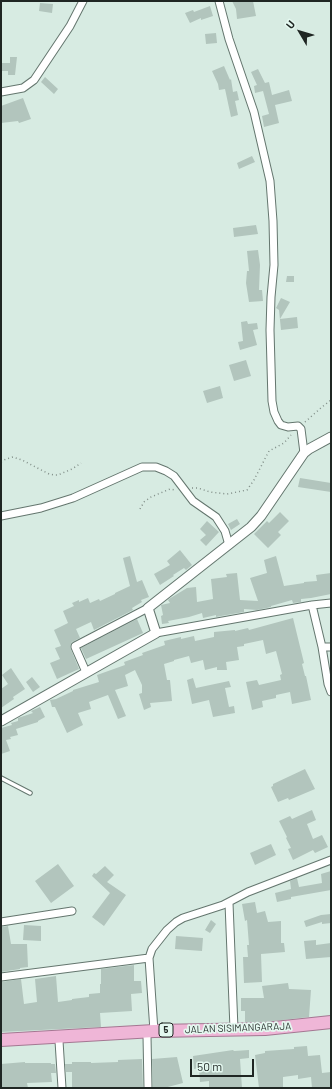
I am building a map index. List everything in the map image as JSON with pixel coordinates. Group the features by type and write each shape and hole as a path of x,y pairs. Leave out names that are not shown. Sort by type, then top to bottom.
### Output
{"highway":[{"name":"JALAN SISIMANGARAJA","path":"1,1040 234,1029 265,1029 331,1022"},
{"name":"JALAN SISIMANGARAJA","path":"1,1044 59,1041 150,1033 266,1033 331,1027"}],"street":[{"path":"1,92 23,88 34,80 70,26 83,1"},
{"path":"219,1 229,39 254,112 270,181 274,265 270,330 272,401 274,412 278,421 284,427 299,427 302,433 304,453"},
{"path":"86,672 74,647 75,646 148,608 229,545 251,527 261,516 304,453 331,437"},
{"path":"1,516 41,508 73,498 142,467 156,467 174,476 193,501 218,519 225,531 229,545"},
{"path":"1,721 156,633 312,605 331,603"},
{"path":"312,605 322,647 328,684 331,692"},
{"path":"148,608 156,633"},
{"path":"322,647 331,647"},
{"path":"148,1088 150,1033 149,958 152,949 160,938 176,922 183,918 229,903 248,892 331,860"},
{"path":"229,903 234,1029"},
{"path":"1,922 72,911"},
{"path":"1,977 149,958"},
{"path":"59,1041 62,1088"}],"lane":[{"path":"1,778 30,793"}],"path":[{"path":"140,509 144,502 151,497 170,489 185,490 198,488 210,492 227,494 247,490 254,480 268,451 284,443 299,427 331,400"},
{"path":"1,462 6,459 13,458 54,475 58,475 72,469 81,463"}],"building":[{"path":"232,1 253,1 256,16 237,19 236,9"},
{"path":"40,3 53,4 52,13 39,11"},
{"path":"210,6 213,16 201,20 201,18 190,23 185,13 193,10 194,12"},
{"path":"216,33 217,43 206,44 205,34"},
{"path":"10,57 17,57 15,75 8,75 8,71 1,71 1,63 10,63"},
{"path":"224,66 230,80 231,79 233,92 237,91 239,100 235,101 238,115 231,117 225,89 219,90 212,71"},
{"path":"258,69 265,83 269,82 272,95 289,90 292,101 275,105 279,123 264,127 262,116 269,114 263,91 255,93 254,86 257,85 251,72"},
{"path":"45,77 58,89 54,94 41,82"},
{"path":"23,98 31,119 19,123 18,121 1,123 1,106"},
{"path":"252,156 255,162 239,169 237,163"},
{"path":"256,225 258,234 234,237 233,228"},
{"path":"258,250 260,265 259,290 262,290 263,301 249,302 246,283 247,271 249,271 247,251"},
{"path":"287,276 294,276 294,282 286,282"},
{"path":"281,298 290,302 280,319 297,317 298,328 281,330 279,310 276,308"},
{"path":"247,321 248,324 257,323 258,329 253,330 257,345 240,350 238,342 243,341 241,322"},
{"path":"246,360 251,376 234,381 229,365"},
{"path":"220,386 223,398 207,403 203,391"},
{"path":"300,478 331,483 331,492 298,487"},
{"path":"280,512 289,521 278,532 281,535 268,548 254,534 267,521 269,523"},
{"path":"237,519 240,524 231,530 228,524"},
{"path":"207,521 219,532 206,546 200,540 206,535 200,529"},
{"path":"180,550 192,565 186,570 184,568 160,585 154,574 170,565 167,561"},
{"path":"130,556 137,582 142,580 149,597 141,600 142,602 132,608 133,610 94,630 91,622 76,629 80,638 72,642 70,647 79,669 57,679 50,663 60,659 55,648 61,646 54,630 68,623 63,611 74,606 72,603 79,600 79,602 88,598 90,603 99,599 100,601 130,586 123,558"},
{"path":"276,556 284,586 317,581 316,575 331,573 331,594 301,599 301,602 293,603 292,600 257,610 244,609 244,612 216,617 216,615 203,618 202,613 168,621 169,623 162,624 161,616 163,615 161,605 170,603 168,600 169,599 187,588 196,587 197,602 213,599 211,579 227,577 226,574 237,573 240,600 258,601 250,578 267,573 264,560"},
{"path":"293,618 311,700 292,704 290,692 276,695 276,698 262,701 263,707 252,710 246,682 257,680 259,685 281,680 280,675 282,674 276,651 266,654 263,640 237,647 239,660 226,662 227,670 217,670 217,667 205,670 203,660 191,663 189,656 164,664 167,680 170,680 172,701 150,703 151,707 144,710 139,694 142,693 142,685 135,670 125,675 128,686 115,690 126,716 118,719 108,695 89,702 91,709 78,713 83,725 67,733 55,707 52,707 50,700 56,699 73,690 99,682 97,675 125,665 124,662 143,655 142,653 165,645 164,641 194,636 195,641 214,637 214,632 235,631 248,628 249,630"},
{"path":"137,619 143,633 86,659 81,648"},
{"path":"11,668 25,689 1,708 1,689 8,684 2,675"},
{"path":"32,677 40,687 33,692 26,682"},
{"path":"193,678 196,688 229,681 231,687 225,688 229,707 234,706 235,713 213,717 209,700 192,704 187,680"},
{"path":"40,707 45,717 38,722 16,729 18,735 10,737 11,739 6,740 10,751 1,754 1,728 12,725 11,723 18,721 18,718 33,713 31,711"},
{"path":"305,769 315,789 289,800 288,798 278,802 271,787 273,784"},
{"path":"312,810 316,820 307,824 313,839 322,835 328,847 315,853 313,850 293,860 288,849 291,848 279,821 290,816 292,819"},
{"path":"271,844 276,855 255,865 250,853"},
{"path":"58,864 74,886 51,903 35,881"},
{"path":"105,866 114,875 107,882 126,895 104,926 92,917 110,893 92,876"},
{"path":"331,871 331,890 291,897 291,899 277,902 275,893 291,889 290,881 297,878 299,887 322,883 321,874"},
{"path":"255,902 257,913 265,911 268,922 281,921 281,943 284,943 285,952 261,954 262,982 244,983 243,957 248,957 247,945 249,945 247,920 245,921 242,904"},
{"path":"331,914 331,923 322,924 322,922 306,927 304,921 321,915"},
{"path":"211,920 216,924 210,933 205,930"},
{"path":"24,925 41,926 41,941 23,940"},
{"path":"8,926 11,944 27,944 28,967 1,972 1,927"},
{"path":"176,936 203,938 202,951 175,949"},
{"path":"316,940 316,945 331,943 331,957 306,959 304,941"},
{"path":"134,965 134,981 141,981 142,993 131,994 132,1011 100,1013 101,1027 1,1032 1,982 21,979 24,1004 37,1002 35,979 56,976 58,1002 89,997 89,994 100,993 101,969"},
{"path":"288,983 289,989 311,990 309,1017 265,1022 245,1022 245,1011 241,1011 241,998 264,998 262,986"},
{"path":"307,1046 308,1056 320,1055 322,1073 331,1072 331,1088 312,1088 311,1077 298,1079 298,1075 283,1077 283,1087 259,1088 255,1055 265,1053 265,1051 294,1049 294,1047"},
{"path":"233,1050 249,1050 249,1058 240,1059 242,1088 209,1088 209,1081 200,1082 199,1068 194,1069 193,1056"},
{"path":"177,1057 183,1083 164,1088 153,1088 152,1059"},
{"path":"142,1059 143,1088 72,1088 72,1072 66,1072 65,1064 72,1064 72,1062 118,1062 118,1060"},
{"path":"25,1062 55,1064 56,1073 51,1073 52,1082 27,1083 28,1088 1,1087 1,1064"}]}
